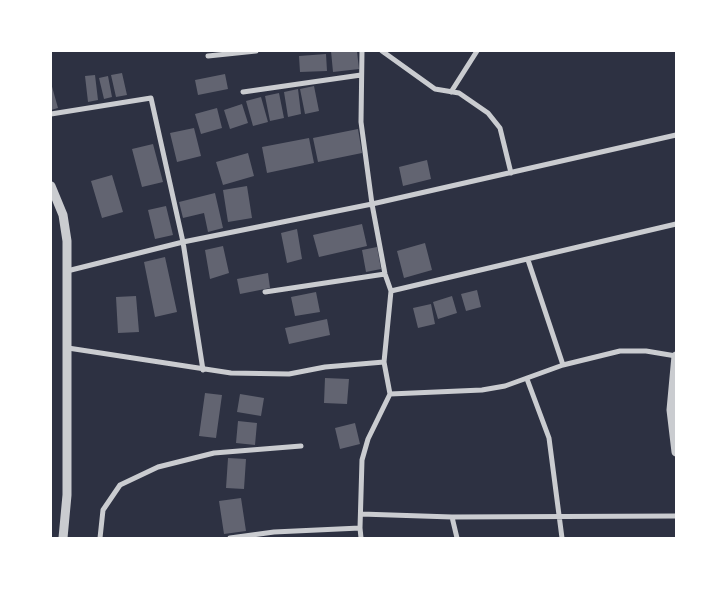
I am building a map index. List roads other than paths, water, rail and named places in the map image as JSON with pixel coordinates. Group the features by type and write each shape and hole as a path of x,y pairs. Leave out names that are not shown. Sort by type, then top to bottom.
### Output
{"street":[{"path":"208,56 256,51"},
{"path":"361,538 362,460 368,439 390,394 384,362 391,291 372,204 361,122 362,51"},
{"path":"382,51 435,89 458,93 488,113 500,128 511,173"},
{"path":"451,92 477,51"},
{"path":"243,92 361,74"},
{"path":"51,114 151,98 183,242 204,370"},
{"path":"67,271 183,242 372,204 676,134"},
{"path":"51,186 63,215 67,241 67,496 63,538"},
{"path":"391,291 676,224"},
{"path":"528,260 563,365"},
{"path":"265,292 386,274"},
{"path":"68,348 150,359 204,370 289,374 325,367 384,362"},
{"path":"390,394 482,390 527,380 563,365 620,350 646,351 676,356 671,410 676,452"},
{"path":"527,380 549,438 562,538"},
{"path":"100,538 103,510 120,485 158,467 214,453 301,446"},
{"path":"361,514 452,517 676,516"},
{"path":"452,517 457,538"},
{"path":"230,538 274,532 360,528"}]}
